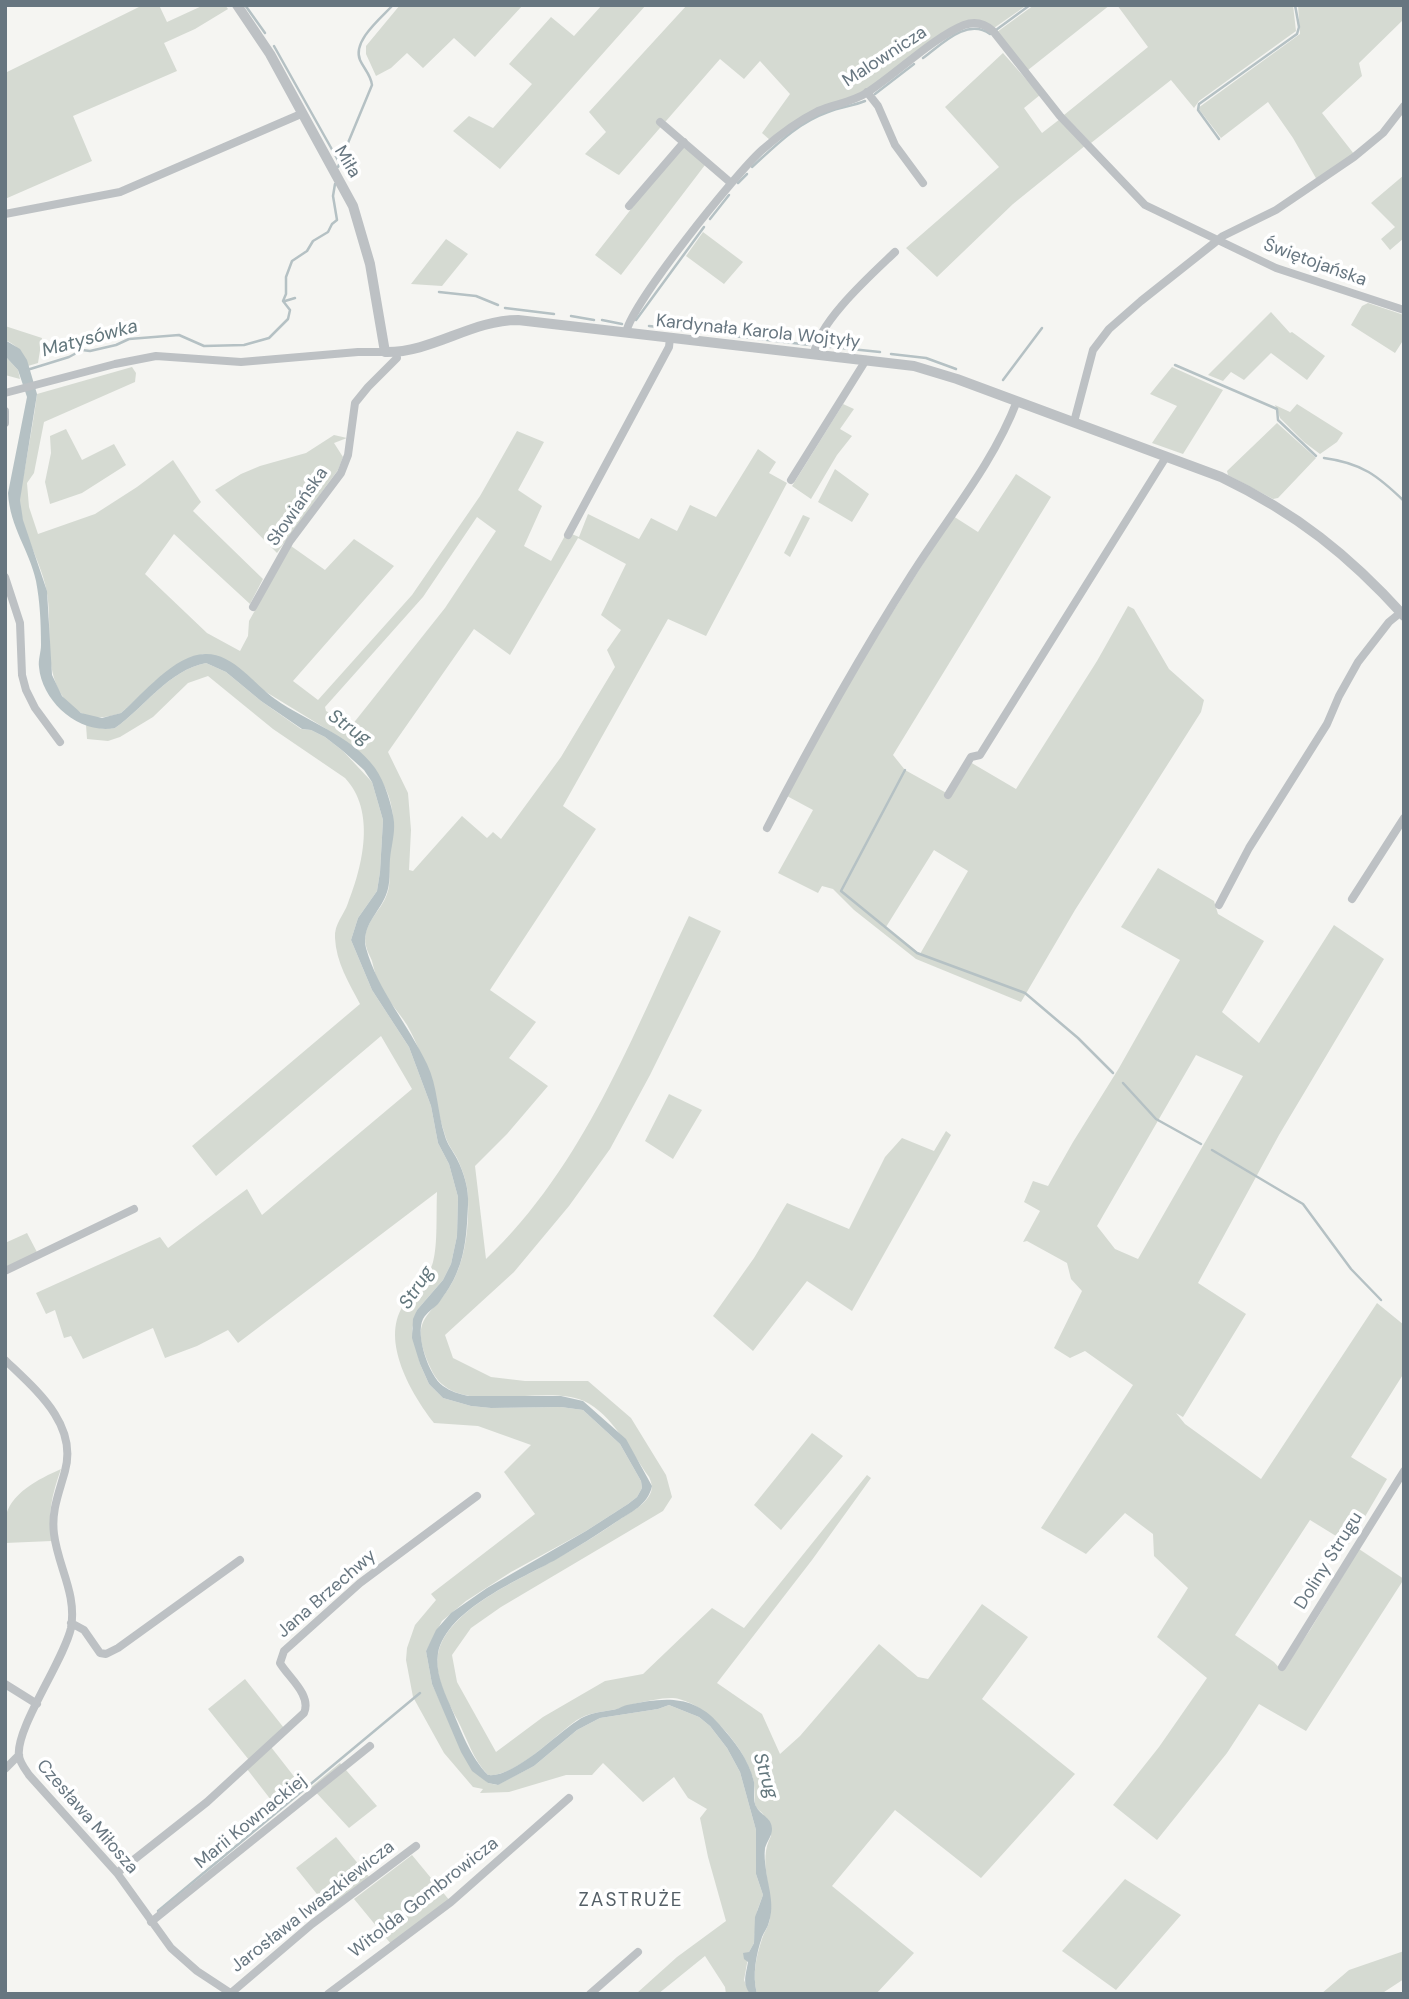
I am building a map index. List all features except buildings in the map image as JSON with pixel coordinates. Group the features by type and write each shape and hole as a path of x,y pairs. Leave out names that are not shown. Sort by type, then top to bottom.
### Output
{"street":[{"name":"Miła","path":"237,5 270,54 357,215 391,352"},
{"name":"Malownicza","path":"626,333 638,309 750,161 786,130 819,111 867,92 955,30 970,24 983,24 999,38 1060,116 1138,200 1217,241"},
{"path":"867,92 878,106 895,145 923,183"},
{"path":"1074,422 1090,356 1109,329 1140,301 1217,241 1233,230 1276,210 1328,177 1382,133 1404,106"},
{"path":"5,214 120,192 301,114"},
{"path":"660,122 731,183"},
{"path":"629,206 684,142"},
{"name":"Świętojańska","path":"1217,241 1276,268 1404,310"},
{"path":"814,354 816,341 829,321 895,252"},
{"name":"Kardynała Karola Wojtyły","path":"7,393 125,361 156,356 241,362 358,352 391,352 422,347 484,324 507,320 866,360 931,370 1240,486 1305,524 1360,569 1402,615"},
{"path":"568,535 669,347 670,338"},
{"name":"Słowiańska","path":"253,607 290,541 341,473 348,455 355,403 368,387 393,365 397,358 391,352"},
{"path":"791,480 866,360"},
{"path":"767,828 860,656 978,475 1008,424 1017,401"},
{"path":"5,411 5,423"},
{"path":"948,795 971,757 979,755 1166,457"},
{"path":"5,577 20,623 22,675 26,690 35,708 60,742"},
{"path":"1219,905 1249,848 1327,724 1358,662 1390,622 1402,615"},
{"path":"1352,899 1404,818"},
{"path":"5,1271 134,1209"},
{"path":"5,1360 52,1409 65,1433 68,1458 54,1511 55,1540 69,1586 71,1623 84,1630 100,1653 106,1654 118,1648 240,1560"},
{"name":"Doliny Strugu","path":"1282,1667 1404,1471"},
{"name":"Jana Brzechwy","path":"117,1873 206,1802 304,1713 305,1698 279,1663 284,1651 360,1583 477,1496"},
{"name":"Czesława Miłosza","path":"71,1623 65,1644 23,1735 19,1755 29,1775 117,1873 151,1922 183,1959 232,1993"},
{"path":"5,1684 37,1704"},
{"name":"Marii Kownackiej","path":"151,1922 370,1746"},
{"path":"5,1769 19,1755"},
{"name":"Witolda Gombrowicza","path":"328,1994 451,1902 569,1798"},
{"name":"Jarosława Iwaszkiewicza","path":"232,1993 312,1924 416,1846"},
{"path":"590,1994 638,1952"}],"shaded area":[{"path":"143,5 159,5 167,22 204,5 225,5 228,9 195,29 164,43 177,71 73,116 92,161 5,199 5,73"},
{"path":"400,5 523,5 475,57 454,38 423,68 407,53 391,68 376,76 366,54 366,46"},
{"path":"602,5 646,5 500,169 453,131 469,116 493,128 532,84 509,64 551,17 574,36"},
{"path":"687,5 1027,5 994,28 974,20 869,88 770,140 762,133 790,94 760,61 744,79 720,59 619,175 585,154 606,132 589,112"},
{"path":"1034,5 1110,5 1028,70 997,32"},
{"path":"1117,5 1293,5 1296,31 1199,101 1194,108 1171,80 1091,143 1064,115 1148,47"},
{"path":"1298,5 1404,5 1404,19 1359,63 1362,76 1322,113 1354,154 1317,180 1268,102 1221,138 1198,108 1300,34"},
{"path":"1003,53 1040,95 1024,108 1042,133 1060,119 1086,145 1013,204 937,277 906,248 999,167 945,107"},
{"path":"685,146 705,165 621,275 595,255 650,185"},
{"path":"1404,175 1404,238 1390,250 1381,239 1395,227 1371,203"},
{"path":"703,232 743,262 724,284 686,256"},
{"path":"446,239 468,254 442,286 411,284"},
{"path":"1368,303 1404,315 1404,339 1395,353 1351,325 1362,306"},
{"path":"1271,312 1290,333 1325,356 1307,380 1271,353 1244,380 1231,372 1223,381 1208,375"},
{"path":"5,326 42,338 38,363 28,366 20,350 5,340"},
{"path":"5,340 20,349 27,360 37,394 20,500 23,520 47,591 52,675 62,696 81,713 102,718 121,713 171,667 195,656 216,655 235,664 275,699 354,747 375,768 382,780 394,822 389,881 383,902 368,926 366,948 378,979 427,1064 446,1139 462,1170 468,1193 466,1230 460,1264 449,1288 423,1319 421,1326 422,1345 428,1365 443,1386 468,1396 561,1396 583,1401 626,1439 652,1486 647,1498 633,1511 470,1609 444,1637 438,1653 440,1680 466,1742 488,1775 510,1770 522,1763 568,1727 594,1713 652,1701 676,1700 698,1707 709,1714 745,1758 754,1782 755,1805 772,1825 765,1848 771,1916 756,1958 757,1994 750,1994 746,1986 748,1962 743,1953 749,1952 754,1943 755,1917 763,1895 756,1874 756,1830 740,1772 727,1748 710,1726 699,1717 669,1705 600,1718 577,1730 534,1766 498,1785 488,1783 472,1771 461,1752 432,1684 426,1651 436,1630 451,1613 487,1588 628,1504 637,1497 642,1488 641,1481 620,1444 583,1410 561,1407 471,1406 443,1398 429,1384 412,1338 413,1319 417,1310 443,1280 451,1264 457,1236 458,1197 449,1164 438,1143 431,1106 409,1047 372,990 351,940 358,918 377,891 380,872 383,820 372,782 364,770 325,737 302,729 261,701 226,672 206,663 180,673 115,728 102,729 76,721 55,704 47,692 39,667 41,629 36,581 9,506 8,493 27,397 18,370 5,356"},
{"path":"5,356 18,370 20,379 5,375"},
{"path":"132,367 136,373 135,382 44,422 34,473 27,483 29,507 38,534 95,514 173,460 201,502 193,511 263,579 250,604 174,534 145,574 207,633 240,651 248,636 249,621 291,546 325,570 354,539 394,566 293,681 318,700 412,595 480,496 517,431 544,442 518,490 542,506 524,546 551,561 567,532 579,537 588,514 639,539 651,518 677,531 690,505 716,517 758,449 776,462 769,473 787,483 706,636 668,619 563,806 596,829 490,990 536,1022 509,1058 548,1086 475,1166 486,1259 521,1222 578,1141 626,1053 689,916 721,931 610,1149 569,1206 514,1272 445,1335 453,1358 491,1377 525,1381 588,1381 631,1418 666,1475 672,1497 663,1511 501,1607 471,1628 452,1655 457,1682 496,1752 543,1717 605,1681 643,1674 712,1608 744,1628 867,1475 871,1478 717,1683 762,1714 780,1754 800,1736 879,1644 918,1677 928,1679 982,1604 1028,1637 982,1699 1075,1774 981,1878 895,1810 832,1886 914,1953 876,1994 757,1994 756,1959 769,1924 771,1908 766,1856 771,1836 763,1814 756,1806 754,1783 744,1758 726,1732 703,1711 679,1699 664,1698 594,1713 577,1720 522,1763 499,1774 488,1775 474,1756 440,1679 437,1662 444,1638 455,1623 487,1598 580,1545 637,1508 649,1497 651,1482 612,1424 584,1401 566,1396 545,1395 478,1397 459,1393 442,1385 431,1369 421,1336 422,1326 447,1291 459,1268 466,1239 468,1194 461,1168 446,1138 419,1051 407,1025 380,986 366,946 366,931 389,886 393,826 388,795 374,770 353,748 204,654 169,670 121,713 115,715 86,715 75,709 64,697 56,684 52,669 46,588 23,522 20,500 37,394","holes":["477,517 496,531 445,608 352,725 326,711 325,707 423,597","578,538 626,564 601,615 621,630 607,650 615,667 561,757 501,839 493,832 487,838 462,816 413,871 409,870 411,830 408,793 388,752 474,629 510,655"]},
{"path":"1172,367 1223,390 1183,454 1152,443 1177,406 1150,394"},
{"path":"843,404 854,409 840,429 852,436 837,455 811,499 792,486"},
{"path":"1297,404 1343,433 1337,442 1320,454 1304,442 1280,418 1275,405 1290,412"},
{"path":"1277,423 1316,458 1278,498 1273,499 1228,475 1227,471"},
{"path":"66,429 82,460 114,444 126,465 82,493 50,504 45,482 51,453 50,436"},
{"path":"334,435 347,438 334,443 343,457 338,470 277,553 215,490 260,466 306,453"},
{"path":"835,469 869,494 852,522 818,502"},
{"path":"1016,474 1051,497 893,755 905,770 950,795 970,762 1016,789 1097,661 1128,606 1134,609 1169,669 1204,700 1201,712 1075,910 1021,1002 916,959 854,910 833,889 822,886 818,893 778,873 813,810 787,796 843,691 953,516 978,532","holes":["934,850 968,871 920,954 886,927"]},
{"path":"803,515 810,518 790,557 784,553"},
{"path":"206,663 226,672 301,729 311,730 325,737 343,751 372,782 383,820 380,872 377,891 358,918 351,940 372,990 409,1047 431,1106 438,1143 449,1164 458,1197 457,1236 451,1264 443,1280 417,1310 412,1329 420,1364 429,1384 443,1398 471,1406 561,1407 583,1410 620,1444 641,1481 642,1488 637,1497 628,1504 586,1531 511,1572 466,1601 442,1621 426,1651 432,1684 467,1761 488,1783 497,1785 534,1766 577,1730 600,1718 669,1705 699,1717 710,1726 727,1748 740,1772 756,1830 756,1874 763,1895 757,1911 754,1943 749,1952 744,1980 750,1994 726,1994 725,1987 705,1956 658,1994 637,1993 677,1957 726,1921 700,1818 707,1809 688,1798 674,1777 643,1802 603,1763 592,1775 566,1775 509,1792 480,1793 483,1789 473,1787 444,1753 413,1697 406,1660 407,1648 415,1625 436,1600 431,1594 535,1514 504,1472 531,1445 478,1426 434,1423 408,1383 397,1351 397,1320 403,1306 431,1267 435,1255 437,1192 238,1343 228,1330 165,1358 153,1328 83,1359 71,1336 64,1338 55,1310 46,1314 36,1293 160,1237 168,1248 247,1189 262,1215 412,1089 381,1036 216,1176 192,1146 360,1004 340,964 335,938 336,928 358,872 364,839 361,806 355,791 345,778 273,729 208,676 188,683 153,717 120,737 108,741 87,739 86,725 104,729 115,728 180,673"},
{"path":"1158,868 1214,901 1218,914 1264,941 1222,1012 1259,1043 1334,925 1384,959 1279,1135 1198,1283 1246,1314 1183,1417 1176,1413 1185,1424 1261,1479 1377,1303 1404,1325 1404,1373 1351,1457 1387,1479 1349,1544 1310,1520 1235,1635 1274,1662 1282,1671 1359,1549 1404,1579 1306,1731 1259,1704 1227,1753 1157,1840 1113,1805 1159,1747 1207,1678 1157,1637 1188,1588 1154,1556 1153,1534 1125,1513 1086,1554 1041,1528 1133,1385 1085,1351 1070,1358 1054,1348 1082,1291 1071,1279 1067,1263 1027,1241 1023,1242 1040,1211 1024,1202 1033,1181 1048,1186 1180,960 1121,927","holes":["1196,1055 1243,1076 1138,1259 1115,1249 1097,1226"]},
{"path":"669,1094 702,1110 673,1159 645,1141"},
{"path":"946,1131 951,1135 852,1311 807,1281 753,1351 713,1316 754,1258 787,1203 849,1229 885,1157 902,1138 934,1151"},
{"path":"27,1233 38,1254 5,1269 5,1243"},
{"path":"812,1433 843,1456 781,1530 754,1505"},
{"path":"61,1469 51,1505 52,1541 5,1543 5,1520 12,1502 26,1488"},
{"path":"245,1679 284,1728 249,1760 208,1709"},
{"path":"271,1747 303,1788 278,1809 247,1769"},
{"path":"340,1763 377,1806 349,1828 311,1787"},
{"path":"336,1837 370,1878 329,1909 296,1868"},
{"path":"412,1855 450,1901 391,1944 354,1899"},
{"path":"1125,1879 1181,1915 1116,1990 1062,1951"},
{"path":"1404,1951 1404,1979 1381,1994 1321,1994 1349,1970"}],"waterway":[{"path":"245,5 265,33"},
{"name":"Matysówka","path":"338,167 372,85 360,60 360,45 369,30 393,5"},
{"path":"996,30 1030,5"},
{"path":"1219,139 1198,110 1199,104 1297,34 1299,27 1295,5"},
{"path":"923,58 963,31 972,29 990,34"},
{"path":"274,46 339,162"},
{"path":"875,94 914,64"},
{"path":"752,167 806,122 833,110 865,101"},
{"path":"738,183 747,174"},
{"name":"Matysówka","path":"27,370 69,357 82,350 90,351 116,345 129,339 179,335 204,346 244,345 269,338 288,319 290,310 283,301 286,294 286,277 292,261 307,251 313,241 328,232 337,220 333,196 335,184"},
{"path":"710,219 729,195"},
{"path":"636,320 704,227"},
{"path":"439,292 476,296 498,305"},
{"path":"285,301 295,298"},
{"path":"505,308 554,314"},
{"path":"571,316 594,320"},
{"path":"602,320 622,324"},
{"path":"649,326 810,345"},
{"path":"1003,380 1042,328"},
{"path":"819,346 831,347"},
{"path":"841,348 880,352"},
{"path":"891,354 926,358 956,369"},
{"path":"1175,365 1277,409 1278,420 1316,456"},
{"path":"1324,458 1349,463 1369,472 1404,501"},
{"path":"905,770 841,891 917,953 1025,993 1078,1038 1113,1073"},
{"path":"1123,1083 1156,1119 1201,1144"},
{"path":"1212,1150 1303,1204 1351,1269 1381,1300"},
{"path":"158,1911 420,1693"}],"district":[{"name":"ZASTRUŻE","path":"631,1901"}],"water label":[{"name":"Strug","path":"349,728"},
{"name":"Strug","path":"417,1288"},
{"name":"Strug","path":"765,1776"}]}
